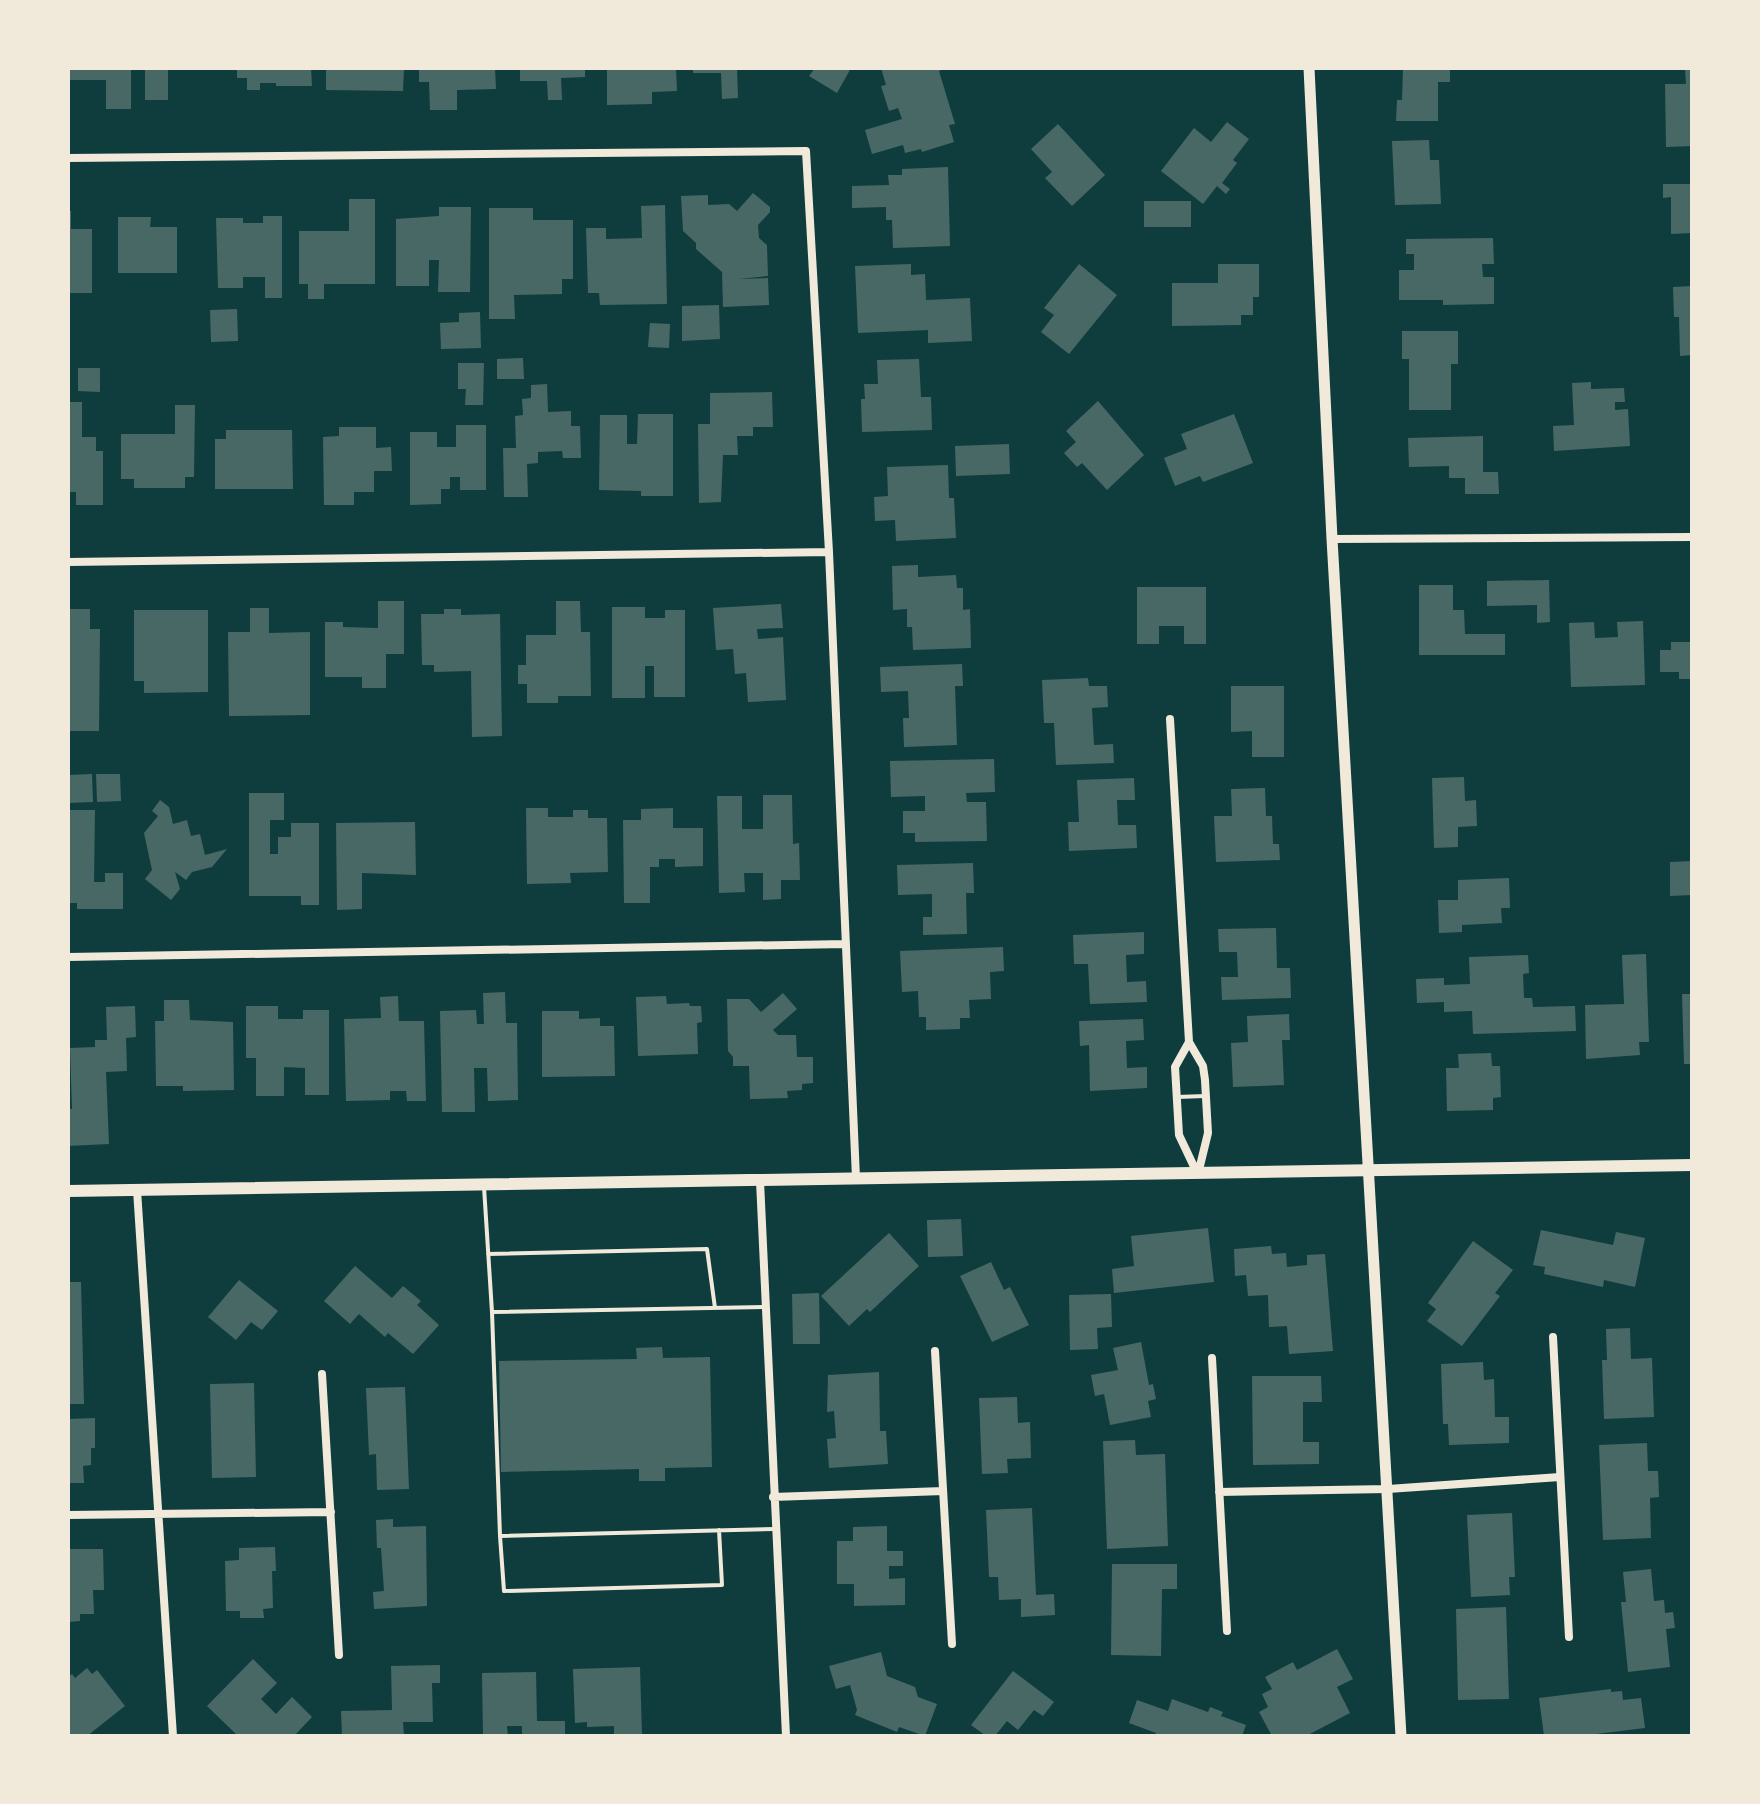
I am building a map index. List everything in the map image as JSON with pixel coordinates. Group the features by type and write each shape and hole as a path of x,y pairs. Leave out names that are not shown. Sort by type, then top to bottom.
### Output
{"main road":[{"path":"68,1191 1692,1165"}],"street":[{"path":"1309,68 1332,539 1401,1736"},
{"path":"68,158 806,151 829,552 856,1178"},
{"path":"1332,539 1692,537"},
{"path":"68,562 829,552"},
{"path":"1170,719 1189,1042 1203,1066 1208,1133 1198,1174"},
{"path":"68,957 846,944"},
{"path":"1189,1042 1175,1067 1179,1135 1198,1174"},
{"path":"760,1181 786,1736"},
{"path":"137,1190 173,1736"},
{"path":"1553,1337 1569,1637"},
{"path":"935,1351 952,1644"},
{"path":"1212,1358 1227,1631"},
{"path":"322,1374 339,1655"},
{"path":"1219,1492 1388,1489 1560,1477"},
{"path":"773,1497 943,1491"},
{"path":"68,1515 331,1512"}],"lane":[{"path":"1177,1097 1205,1096"},
{"path":"483,1185 492,1312 504,1591 722,1585 719,1530"},
{"path":"488,1254 707,1249 715,1308"},
{"path":"492,1312 765,1307"},
{"path":"500,1536 775,1529"}],"building":[{"path":"68,68 131,68 131,109 106,109 106,80 68,80"},
{"path":"145,68 168,68 168,100 145,100"},
{"path":"237,68 311,68 312,86 260,83 260,90 247,90 247,78 237,78"},
{"path":"326,68 404,68 403,91 326,90"},
{"path":"419,68 495,68 496,89 457,90 457,110 430,110 429,82 419,82"},
{"path":"520,68 585,68 585,77 561,78 562,100 548,100 547,81 520,81"},
{"path":"607,68 676,68 677,91 652,92 652,104 607,105"},
{"path":"693,68 737,68 738,98 722,99 721,73 693,73"},
{"path":"815,68 851,68 837,93 809,76"},
{"path":"881,68 946,68 939,71 955,124 949,125 954,142 922,152 921,149 905,153 903,145 872,154 865,130 902,119 898,108 889,111 881,86 886,85"},
{"path":"1403,68 1450,68 1450,82 1438,82 1438,121 1396,121 1397,100 1402,100"},
{"path":"1685,69 1692,69 1692,146 1666,147 1665,84 1686,84"},
{"path":"1227,122 1249,139 1233,160 1237,163 1222,183 1230,189 1226,194 1217,186 1203,204 1161,171 1194,128 1211,142"},
{"path":"1058,124 1105,175 1072,206 1045,178 1052,172 1031,149"},
{"path":"1429,140 1430,160 1439,160 1441,204 1395,205 1392,141"},
{"path":"948,167 950,246 893,248 892,220 886,220 886,207 852,208 852,186 889,185 888,175 902,175 902,169"},
{"path":"1663,184 1692,184 1692,233 1671,234 1671,197 1663,198"},
{"path":"753,193 770,207 770,212 758,225 759,238 767,245 768,276 738,279 768,278 769,305 723,307 722,272 696,249 696,243 683,231 681,196 708,195 708,205 729,204 737,211"},
{"path":"349,199 375,199 375,284 324,284 324,299 308,299 308,284 299,284 299,231 349,231"},
{"path":"1144,201 1191,201 1191,227 1144,227"},
{"path":"665,205 667,304 600,305 599,293 588,293 586,228 606,228 606,239 642,238 641,206"},
{"path":"439,207 471,207 470,292 438,292 439,260 429,260 429,286 396,286 396,219 439,216"},
{"path":"489,208 533,208 533,220 573,220 573,279 562,279 562,294 514,295 515,319 489,319"},
{"path":"68,211 71,211 71,229 92,229 92,293 68,293"},
{"path":"263,216 282,216 282,298 265,298 265,277 243,277 243,288 218,288 216,218 243,218 243,223 263,223"},
{"path":"118,217 151,217 150,227 177,227 177,273 118,273"},
{"path":"1493,238 1494,264 1482,264 1483,277 1494,277 1494,304 1443,305 1443,300 1399,300 1399,270 1414,270 1414,254 1406,254 1406,239"},
{"path":"911,264 911,275 925,274 926,300 970,298 972,341 928,343 928,330 858,333 855,266"},
{"path":"1079,264 1117,295 1069,354 1041,332 1054,315 1044,308"},
{"path":"1218,264 1259,264 1259,297 1253,297 1253,315 1241,315 1241,325 1172,326 1172,283 1218,283"},
{"path":"1692,286 1692,355 1680,356 1679,317 1674,317 1673,287"},
{"path":"719,305 720,339 682,341 682,306"},
{"path":"237,309 238,341 211,342 210,310"},
{"path":"480,312 481,348 441,349 440,323 459,322 459,313"},
{"path":"650,323 670,324 669,348 648,347"},
{"path":"1402,331 1458,331 1458,364 1451,364 1451,410 1409,410 1409,359 1402,359"},
{"path":"523,358 524,379 497,379 497,359"},
{"path":"919,359 921,397 931,397 932,430 862,432 864,384 878,384 877,360"},
{"path":"458,363 484,363 483,405 465,405 466,389 458,389"},
{"path":"78,368 100,368 100,392 78,391"},
{"path":"1591,382 1591,389 1624,388 1625,402 1615,402 1615,410 1628,409 1630,446 1554,451 1553,426 1574,425 1572,383"},
{"path":"547,384 548,412 571,411 571,426 580,426 581,458 563,458 562,451 538,452 538,463 527,464 528,497 504,497 503,448 516,448 515,416 523,415 522,399 531,398 531,385"},
{"path":"772,392 773,427 753,427 753,436 737,436 738,455 723,455 721,502 699,503 698,424 710,424 710,393"},
{"path":"1098,401 1144,455 1107,490 1082,463 1077,467 1064,453 1076,442 1066,431"},
{"path":"68,402 82,402 82,437 96,437 96,451 103,451 103,505 76,505 76,492 68,492"},
{"path":"175,405 195,405 194,477 185,477 185,488 134,488 134,479 121,479 121,434 175,434"},
{"path":"638,414 673,414 673,496 641,496 641,491 599,490 600,415 627,415 627,444 637,444"},
{"path":"1234,414 1253,463 1203,482 1200,476 1175,486 1164,458 1187,449 1181,434"},
{"path":"456,425 486,425 486,490 460,490 460,477 450,477 450,489 441,489 441,504 410,505 410,432 437,432 437,447 456,447"},
{"path":"339,427 376,427 376,448 391,447 392,471 374,471 374,492 354,492 354,505 324,505 323,437 339,436"},
{"path":"226,430 292,430 293,489 215,489 215,439 226,439"},
{"path":"1483,436 1483,472 1498,472 1499,494 1465,494 1465,478 1449,478 1449,466 1409,467 1408,438"},
{"path":"1009,444 1010,474 956,476 955,446"},
{"path":"948,465 949,498 954,498 956,538 896,541 895,520 875,521 874,497 888,496 887,467"},
{"path":"918,565 918,577 956,575 957,588 963,588 963,610 970,609 971,648 913,650 912,627 907,627 907,609 893,610 892,566"},
{"path":"1549,580 1550,622 1537,623 1537,605 1487,606 1487,581"},
{"path":"1419,585 1453,585 1453,610 1464,610 1465,634 1505,634 1505,655 1419,655"},
{"path":"1137,587 1206,587 1206,644 1184,644 1184,626 1159,626 1159,644 1137,644"},
{"path":"378,601 404,601 404,654 386,654 386,688 362,688 362,677 325,677 325,622 343,622 343,627 378,628"},
{"path":"556,601 580,601 581,632 590,632 591,696 558,696 558,703 527,703 527,684 518,684 518,665 526,665 526,635 556,635"},
{"path":"781,604 783,628 757,629 758,639 783,637 786,700 748,702 746,673 735,674 733,649 716,650 713,608"},
{"path":"612,607 645,607 645,618 665,618 665,610 685,610 685,697 654,697 654,666 645,666 645,698 612,698"},
{"path":"250,608 269,608 269,633 310,632 310,715 229,716 228,632 250,632"},
{"path":"68,609 90,609 90,629 100,629 99,731 70,731 68,724"},
{"path":"444,609 461,609 461,615 500,614 502,736 472,737 471,671 434,672 434,665 422,665 421,614 444,614"},
{"path":"134,610 208,610 208,692 144,693 144,681 134,681"},
{"path":"1643,621 1645,685 1571,687 1569,623 1594,622 1595,638 1618,637 1617,622"},
{"path":"1671,642 1692,642 1692,679 1679,679 1679,672 1660,672 1660,650 1671,650"},
{"path":"962,664 963,686 955,686 957,745 904,747 903,718 909,718 908,691 881,692 880,667"},
{"path":"1088,678 1089,686 1107,686 1108,707 1092,708 1094,745 1113,744 1114,763 1056,765 1054,723 1044,723 1042,680"},
{"path":"1231,686 1284,686 1284,757 1252,757 1252,731 1231,732"},
{"path":"994,759 995,792 966,793 967,802 986,802 987,841 915,842 915,833 903,833 903,811 925,811 925,796 891,797 890,761"},
{"path":"92,774 93,802 68,803 68,775"},
{"path":"96,774 120,774 121,801 97,802"},
{"path":"1464,777 1465,801 1476,800 1477,826 1458,827 1458,847 1434,848 1432,778"},
{"path":"1134,778 1135,800 1117,800 1118,825 1136,825 1137,848 1069,851 1068,822 1079,822 1077,780"},
{"path":"1265,788 1266,816 1272,816 1273,844 1279,844 1280,860 1216,862 1214,816 1232,816 1231,789"},
{"path":"249,793 284,793 284,820 270,820 270,854 278,854 278,837 291,837 291,823 319,823 319,905 301,905 301,896 249,896"},
{"path":"763,795 792,795 793,844 799,843 800,880 781,880 781,899 763,900 763,873 744,873 745,892 719,893 717,796 742,796 742,829 763,829"},
{"path":"160,800 169,807 173,824 187,820 191,836 200,834 205,855 227,849 212,867 192,872 186,880 175,872 180,889 171,900 145,879 152,870 144,833 158,816 152,811"},
{"path":"526,808 548,808 548,817 573,817 573,810 588,810 588,818 607,818 608,872 570,873 571,883 527,884"},
{"path":"673,808 673,828 703,828 703,866 675,867 675,859 659,859 659,867 650,867 650,903 624,903 623,820 641,820 641,809"},
{"path":"68,810 95,810 94,882 105,882 105,873 123,873 123,909 77,909 77,903 68,903"},
{"path":"415,822 416,875 362,873 362,909 337,910 336,823"},
{"path":"1692,861 1692,895 1670,896 1670,862"},
{"path":"973,863 974,893 966,893 967,934 923,935 923,917 932,917 932,894 898,895 897,865"},
{"path":"1509,878 1510,908 1501,908 1502,923 1462,925 1462,932 1439,933 1438,900 1458,900 1458,880"},
{"path":"1276,928 1277,968 1290,968 1291,998 1222,1000 1221,977 1238,977 1237,952 1219,952 1218,929"},
{"path":"1144,932 1144,954 1126,955 1127,982 1146,981 1147,1002 1090,1004 1088,964 1074,964 1073,935"},
{"path":"1003,947 1004,971 990,972 991,999 969,1000 970,1018 960,1018 960,1029 926,1030 926,1017 919,1017 918,991 902,992 900,951"},
{"path":"1646,954 1649,1042 1639,1042 1640,1055 1586,1059 1585,1005 1624,1004 1622,955"},
{"path":"1528,955 1529,973 1523,974 1524,998 1532,998 1533,1007 1575,1006 1576,1031 1473,1034 1472,1011 1444,1012 1444,1002 1417,1003 1416,979 1444,978 1444,985 1470,984 1469,957"},
{"path":"505,992 506,1023 517,1023 518,1100 488,1101 487,1068 474,1068 475,1112 442,1112 440,1011 476,1010 477,1024 484,1024 483,993"},
{"path":"783,993 797,1009 773,1030 778,1035 796,1035 797,1057 813,1057 813,1083 802,1084 802,1090 787,1091 788,1098 750,1099 749,1066 733,1066 733,1057 728,1051 727,999 749,999 761,1012"},
{"path":"1682,994 1692,994 1692,1064 1684,1064"},
{"path":"398,996 399,1021 424,1021 426,1101 407,1101 406,1091 390,1091 390,1100 346,1101 344,1019 381,1018 380,997"},
{"path":"666,996 667,1004 701,1006 702,1022 697,1023 698,1054 638,1056 636,997"},
{"path":"164,1000 189,1000 190,1020 233,1022 234,1090 183,1091 183,1086 156,1086 155,1021 164,1021"},
{"path":"135,1006 136,1037 126,1038 127,1071 106,1072 109,1144 68,1146 68,1109 72,1109 70,1048 95,1047 95,1040 107,1040 106,1007"},
{"path":"246,1006 278,1006 278,1019 303,1019 303,1010 329,1010 329,1095 305,1095 305,1068 284,1067 284,1096 256,1096 256,1058 246,1058"},
{"path":"542,1011 579,1011 579,1019 600,1018 600,1026 614,1026 615,1076 542,1077"},
{"path":"1289,1014 1290,1040 1282,1040 1284,1085 1233,1087 1231,1043 1248,1042 1247,1016"},
{"path":"1143,1019 1144,1040 1126,1041 1127,1068 1147,1067 1147,1088 1090,1091 1089,1045 1080,1046 1079,1021"},
{"path":"1491,1053 1492,1066 1500,1066 1501,1097 1493,1098 1493,1110 1447,1111 1446,1068 1459,1068 1458,1054"},
{"path":"961,1219 963,1256 928,1257 927,1220"},
{"path":"1208,1228 1214,1282 1114,1293 1112,1269 1134,1266 1131,1236"},
{"path":"1541,1230 1613,1245 1616,1232 1645,1238 1635,1287 1604,1280 1603,1287 1544,1274 1545,1267 1533,1265"},
{"path":"889,1233 919,1266 870,1312 867,1309 849,1326 821,1296"},
{"path":"1473,1241 1513,1270 1495,1293 1500,1296 1462,1346 1427,1321 1436,1309 1428,1303"},
{"path":"1271,1246 1272,1254 1286,1253 1287,1267 1307,1265 1307,1255 1325,1254 1333,1351 1289,1354 1287,1326 1269,1327 1268,1295 1248,1296 1246,1275 1235,1276 1234,1249"},
{"path":"991,1262 1004,1290 1010,1287 1029,1325 992,1342 960,1276"},
{"path":"355,1266 392,1298 403,1286 421,1301 417,1305 439,1325 413,1354 388,1333 385,1337 359,1314 350,1324 324,1301"},
{"path":"239,1280 278,1311 262,1330 251,1322 236,1340 208,1317"},
{"path":"68,1282 81,1282 84,1404 68,1404"},
{"path":"819,1293 820,1344 793,1344 792,1294"},
{"path":"1111,1294 1112,1327 1097,1328 1098,1349 1070,1350 1069,1295"},
{"path":"1630,1328 1631,1359 1652,1358 1654,1417 1604,1419 1602,1360 1607,1360 1606,1329"},
{"path":"1141,1342 1149,1385 1153,1384 1156,1399 1148,1401 1151,1417 1110,1425 1104,1394 1095,1396 1091,1375 1118,1370 1113,1348"},
{"path":"662,1347 663,1358 710,1357 712,1467 665,1468 665,1481 639,1481 639,1469 501,1472 499,1361 637,1359 636,1348"},
{"path":"1483,1362 1484,1380 1494,1379 1495,1417 1509,1417 1509,1443 1449,1445 1448,1424 1443,1424 1441,1364"},
{"path":"879,1372 880,1431 886,1431 888,1464 829,1468 827,1439 836,1438 834,1411 827,1412 828,1375"},
{"path":"1252,1376 1321,1376 1322,1402 1303,1402 1303,1442 1319,1442 1319,1464 1253,1465"},
{"path":"254,1383 256,1477 212,1478 210,1384"},
{"path":"405,1387 409,1489 377,1490 376,1454 369,1455 366,1388"},
{"path":"1017,1397 1018,1423 1030,1422 1031,1458 1007,1459 1008,1473 982,1474 979,1398"},
{"path":"95,1418 95,1448 91,1448 91,1465 83,1466 84,1483 68,1483 68,1419"},
{"path":"1135,1440 1136,1455 1165,1454 1168,1546 1107,1549 1103,1441"},
{"path":"1647,1443 1648,1471 1658,1471 1659,1497 1650,1498 1651,1538 1603,1540 1599,1445"},
{"path":"1032,1508 1036,1595 1054,1594 1055,1615 1021,1617 1021,1599 999,1600 998,1577 989,1577 986,1510"},
{"path":"1512,1513 1515,1577 1509,1577 1510,1595 1471,1597 1467,1515"},
{"path":"393,1519 393,1527 426,1526 427,1606 374,1609 373,1592 384,1591 376,1520"},
{"path":"887,1526 887,1551 903,1551 903,1566 889,1566 889,1579 905,1578 905,1605 854,1606 854,1584 837,1584 837,1541 853,1541 853,1527"},
{"path":"275,1547 273,1608 263,1609 264,1618 240,1618 240,1611 226,1611 225,1561 239,1560 239,1548"},
{"path":"68,1549 103,1549 104,1590 93,1590 94,1614 80,1614 80,1621 68,1622"},
{"path":"1112,1564 1177,1564 1177,1589 1162,1589 1161,1656 1111,1655"},
{"path":"1651,1569 1654,1601 1664,1600 1665,1613 1673,1612 1675,1628 1666,1629 1670,1667 1628,1672 1621,1602 1626,1602 1623,1572"},
{"path":"1506,1607 1509,1699 1458,1700 1456,1609"},
{"path":"1337,1649 1353,1679 1337,1687 1350,1713 1306,1736 1272,1736 1259,1712 1268,1707 1262,1694 1272,1689 1265,1677 1293,1662 1297,1670"},
{"path":"881,1652 887,1676 915,1687 918,1697 937,1704 925,1736 899,1727 897,1732 855,1715 857,1710 850,1685 836,1689 829,1666"},
{"path":"253,1659 277,1683 261,1699 276,1714 292,1697 312,1717 294,1736 238,1736 207,1706"},
{"path":"440,1665 440,1683 432,1683 433,1722 403,1722 404,1736 342,1736 341,1711 392,1710 391,1666"},
{"path":"640,1667 642,1736 614,1736 614,1726 587,1727 587,1722 575,1723 573,1669"},
{"path":"87,1668 92,1674 97,1670 125,1706 87,1736 68,1736 68,1677 72,1674 75,1678"},
{"path":"1013,1671 1054,1702 1043,1716 1034,1710 1018,1730 1007,1721 995,1736 986,1736 971,1725"},
{"path":"536,1672 537,1721 565,1721 565,1736 522,1736 522,1726 507,1726 508,1736 483,1736 482,1673"},
{"path":"1611,1689 1611,1692 1622,1691 1623,1700 1641,1698 1645,1728 1580,1736 1544,1736 1539,1698"},
{"path":"1172,1699 1208,1712 1210,1707 1223,1712 1221,1716 1246,1725 1242,1736 1154,1736 1156,1733 1129,1723 1137,1700 1168,1711"}]}
